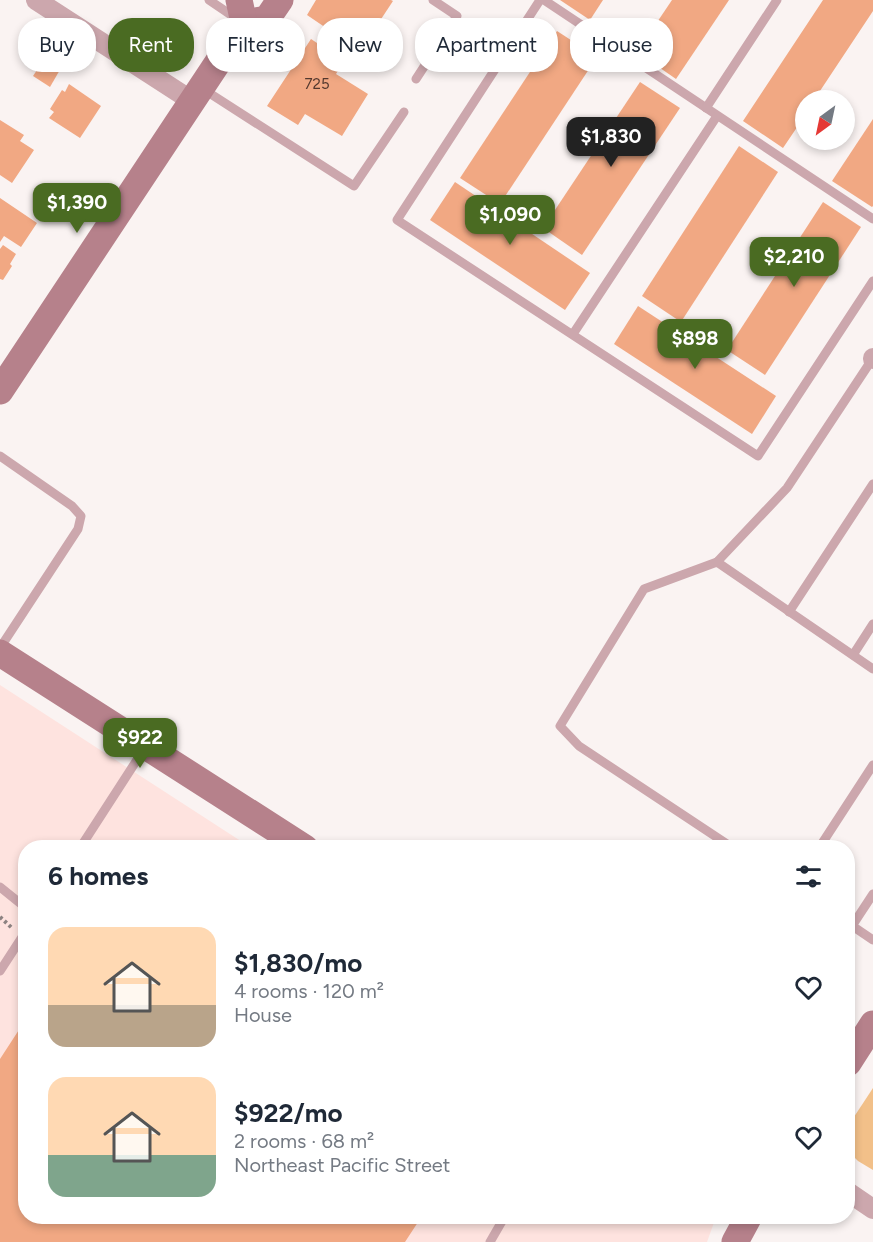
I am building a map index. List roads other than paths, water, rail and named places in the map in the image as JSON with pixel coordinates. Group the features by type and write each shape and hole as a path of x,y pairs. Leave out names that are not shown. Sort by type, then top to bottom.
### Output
{"main road":[{"path":"0,391 197,95 242,12 267,19 280,0"},
{"path":"0,653 293,840"},
{"path":"855,1052 873,1024"},
{"path":"735,1242 745,1224"}],"street":[{"path":"36,0 197,95"},
{"path":"855,1197 873,1209"}],"lane":[{"path":"209,0 242,12"},
{"path":"416,79 457,16 433,0"},
{"path":"540,0 397,220 758,456 873,281"},
{"path":"544,0 873,219"},
{"path":"705,108 777,0"},
{"path":"197,95 354,186 404,112"},
{"path":"573,334 717,116"},
{"path":"721,840 579,746 560,726 644,589 717,562 787,488 873,358"},
{"path":"0,456 72,506 81,516 78,529 0,648"},
{"path":"789,612 873,484"},
{"path":"717,562 873,669"},
{"path":"853,655 873,624"},
{"path":"85,840 146,746"},
{"path":"824,840 873,765"},
{"path":"0,887 18,902"},
{"path":"855,917 873,894"},
{"path":"855,927 873,940"},
{"path":"0,971 18,943"},
{"path":"490,1242 500,1224"}]}
